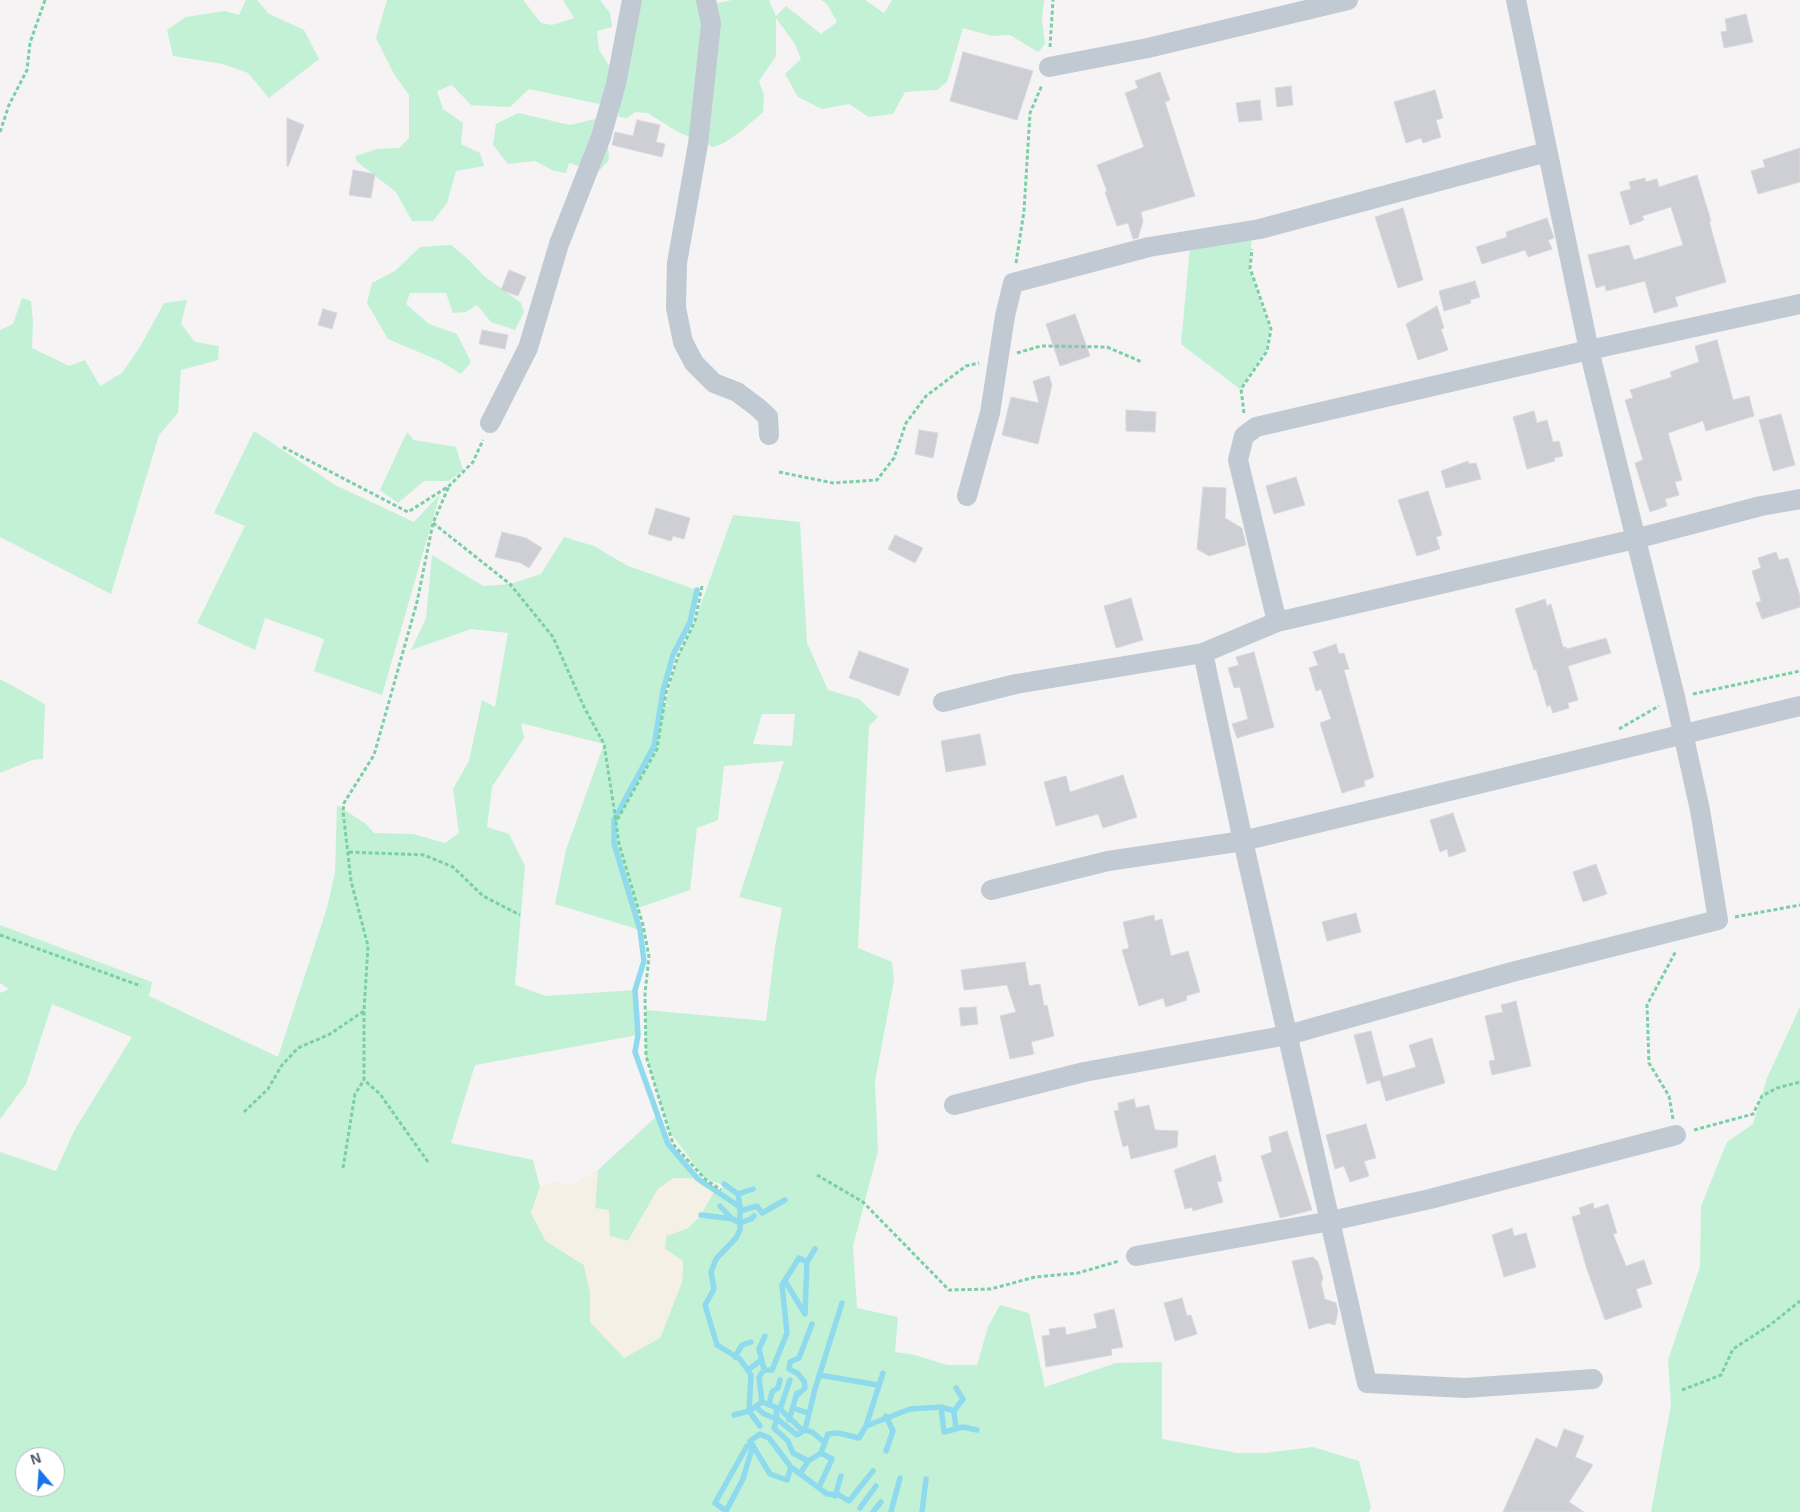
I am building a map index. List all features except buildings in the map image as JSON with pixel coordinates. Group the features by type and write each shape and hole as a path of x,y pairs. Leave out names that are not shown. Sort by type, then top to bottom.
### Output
{"street":[{"path":"490,423 528,348 559,244 601,137 616,84 632,0"},
{"path":"706,0 711,24 698,144 677,263 676,308 683,342 694,363 714,383 737,392 758,407 768,417 769,435"},
{"path":"1049,67 1148,48 1348,0"},
{"path":"954,1104 1084,1072 1288,1035 1512,972 1718,920 1700,810 1684,736 1589,350 1516,0"},
{"path":"967,496 990,413 998,358 1013,283 1149,247 1260,229 1547,152"},
{"path":"1277,622 1238,460 1244,436 1256,427 1589,350 1800,304"},
{"path":"943,702 1016,684 1203,652 1277,622 1635,539 1761,506 1800,499"},
{"path":"1203,652 1243,841 1367,1383 1465,1388 1593,1379"},
{"path":"991,890 1108,861 1243,841 1684,736 1800,706"},
{"path":"1136,1256 1331,1220 1430,1199 1676,1135"}],"path":[{"path":"0,132 9,105 27,70 30,43 45,0"},
{"path":"1013,283 1024,211 1030,113 1049,67 1054,0"},
{"path":"1244,436 1246,423 1241,389 1267,351 1271,329 1250,268 1253,236 1260,229"},
{"path":"779,472 833,484 877,480 894,458 906,423 926,396 966,366 1041,346 1107,347 1142,362"},
{"path":"283,447 408,512 449,486 473,462 490,423"},
{"path":"343,1168 355,1094 364,1080 364,1010 368,946 351,881 344,803 374,755 417,602 433,524 449,486"},
{"path":"433,524 510,584 552,637 584,707 604,744 619,844 643,925 649,957 645,993 646,1056 673,1144 705,1179 721,1190"},
{"path":"616,822 658,749 666,693 678,656 695,621 702,586"},
{"path":"349,852 424,855 454,867 483,896 520,915"},
{"path":"1718,920 1800,905"},
{"path":"0,935 141,986"},
{"path":"1679,946 1647,1005 1649,1063 1669,1096 1676,1135 1753,1114 1762,1096 1777,1088 1800,1082"},
{"path":"244,1112 268,1089 282,1065 298,1048 330,1034 364,1010"},
{"path":"364,1080 380,1094 428,1162"},
{"path":"817,1175 864,1202 949,1290 991,1289 1035,1277 1078,1273 1136,1256"},
{"path":"1682,1390 1721,1375 1733,1349 1770,1325 1800,1301"}],"green space":[{"path":"246,0 257,0 269,14 304,30 319,59 269,98 248,73 223,64 173,56 167,30 186,17 225,11 239,15"},
{"path":"387,0 523,0 541,23 552,25 574,18 563,0 600,0 610,13 612,27 597,31 599,50 623,87 639,0 711,0 714,4 732,0 769,0 776,16 786,6 821,34 837,22 827,4 821,0 865,0 884,13 892,0 1044,0 1042,19 1045,44 1038,52 1010,35 992,36 963,28 947,82 937,90 905,92 893,114 869,117 849,104 822,109 798,97 785,74 801,59 795,44 776,18 776,56 759,81 764,95 763,112 740,132 724,143 713,147 676,131 648,113 635,112 627,118 619,117 618,108 529,89 510,107 471,105 452,85 437,91 443,109 463,123 461,144 480,153 484,166 456,171 447,203 433,221 412,221 396,192 356,161 356,156 377,149 399,148 409,138 409,95 394,74 376,38"},
{"path":"518,113 570,125 595,119 607,132 609,160 598,172 569,163 566,173 554,171 535,161 508,164 493,145 496,124"},
{"path":"1252,236 1249,268 1270,329 1266,350 1240,389 1181,344 1190,247"},
{"path":"451,245 484,276 521,303 524,312 515,330 491,322 477,305 466,312 453,313 446,293 410,293 406,304 429,324 457,334 471,362 461,374 440,361 388,339 367,303 372,283 395,271 420,247"},
{"path":"22,298 31,301 33,322 32,348 69,366 85,360 100,386 122,373 140,347 164,303 187,300 181,324 195,342 219,346 218,360 181,370 178,413 159,435 111,594 0,537 0,330 13,324"},
{"path":"254,431 335,485 414,522 440,494 382,695 314,671 324,639 265,618 255,650 197,623 245,526 214,513"},
{"path":"407,432 414,440 456,447 463,470 449,481 424,481 398,503 380,490"},
{"path":"733,515 800,522 807,643 828,690 859,699 878,717 869,726 858,948 892,962 894,980 875,1081 878,1151 853,1246 857,1308 898,1317 895,1352 915,1355 947,1365 977,1365 988,1327 1000,1305 1029,1313 1045,1387 1116,1363 1162,1362 1162,1439 1237,1453 1265,1453 1313,1447 1359,1461 1371,1507 1369,1512 0,1512 0,1152 56,1171 74,1131 132,1037 52,1004 26,1084 0,1119 0,993 9,989 0,983 0,925 152,982 149,996 278,1057 327,908 335,873 337,805 366,824 374,833 413,834 445,843 459,833 453,789 469,761 482,700 495,707 508,633 471,629 411,650 426,618 432,555 483,586 510,584 541,574 564,537 594,546 628,566 697,590 690,622 673,655 660,705 675,707 665,704 678,656 695,621","holes":["762,714 795,714 792,746 753,744","521,723 604,744 566,850 555,904 640,930 638,908 690,890 697,828 718,820 724,766 784,761 739,897 782,908 766,1021 646,1010 646,1056 670,1132 705,1179 724,1185 721,1190 714,1191 701,1215 688,1228 666,1236 665,1249 683,1261 682,1282 660,1338 590,1322 590,1291 584,1265 546,1241 531,1213 540,1187 533,1160 451,1143 475,1065 638,1035 635,990 546,996 515,985 525,866 509,834 487,827 492,787 524,738"]},
{"path":"0,679 45,704 43,759 32,760 0,773"},
{"path":"1800,1007 1800,1512 1651,1512 1671,1405 1668,1360 1700,1267 1701,1206 1727,1142 1753,1124 1767,1078"},
{"path":"658,1115 668,1144 698,1179 674,1178 658,1189 628,1241 610,1236 595,1208 598,1170"}],"sand":[{"path":"598,1170 595,1208 609,1210 610,1236 628,1241 658,1189 674,1178 698,1179 714,1191 701,1215 688,1228 666,1236 665,1249 683,1261 682,1282 660,1338 624,1358 590,1322 590,1291 584,1265 546,1241 531,1213 540,1187 556,1181 569,1186"}],"waterway":[{"path":"697,590 690,622 673,655 663,691 654,746 614,820 614,844 640,930 644,961 635,990 638,1035 635,1052 668,1144 698,1179 740,1207"},
{"path":"724,1184 738,1194 740,1230 736,1238 716,1259 711,1272 714,1289 705,1305 717,1345 740,1359 751,1375 749,1411 760,1426"},
{"path":"738,1194 753,1189"},
{"path":"740,1211 757,1206 762,1213 785,1200"},
{"path":"720,1206 732,1219"},
{"path":"701,1215 733,1219 740,1223 754,1216"},
{"path":"762,1402 759,1377 764,1370 772,1370 787,1333 782,1285 799,1258 807,1262 815,1249"},
{"path":"785,1281 805,1314 807,1262"},
{"path":"776,1408 777,1419 797,1435 805,1430 815,1389 842,1303"},
{"path":"796,1396 805,1388 804,1381 797,1373 789,1369 790,1362 799,1358 812,1324"},
{"path":"764,1370 759,1349 765,1336"},
{"path":"735,1357 742,1345 751,1342"},
{"path":"748,1370 761,1360"},
{"path":"866,1426 883,1373"},
{"path":"819,1375 878,1385"},
{"path":"769,1405 772,1392 778,1388 780,1380"},
{"path":"780,1409 790,1380"},
{"path":"941,1407 954,1411 963,1399 956,1388"},
{"path":"789,1420 797,1393"},
{"path":"734,1415 749,1411 762,1402 780,1409 801,1429 812,1432 825,1443"},
{"path":"756,1407 764,1414 777,1419 774,1428 788,1441 793,1453 808,1461"},
{"path":"800,1474 808,1461 821,1453 828,1434 838,1433 859,1438 866,1426 910,1409 941,1407 944,1432 963,1427 977,1430"},
{"path":"793,1408 808,1413"},
{"path":"954,1411 956,1429"},
{"path":"886,1416 893,1431 886,1451"},
{"path":"750,1441 760,1434 769,1438 791,1467"},
{"path":"750,1441 770,1474 787,1480 791,1467 827,1494 839,1495 849,1501 873,1471"},
{"path":"747,1446 715,1503 726,1511 743,1479 753,1445"},
{"path":"819,1487 832,1459 821,1453"},
{"path":"835,1496 841,1476"},
{"path":"891,1512 900,1478"},
{"path":"922,1512 926,1479"},
{"path":"860,1508 876,1486"},
{"path":"873,1512 881,1502"}]}
